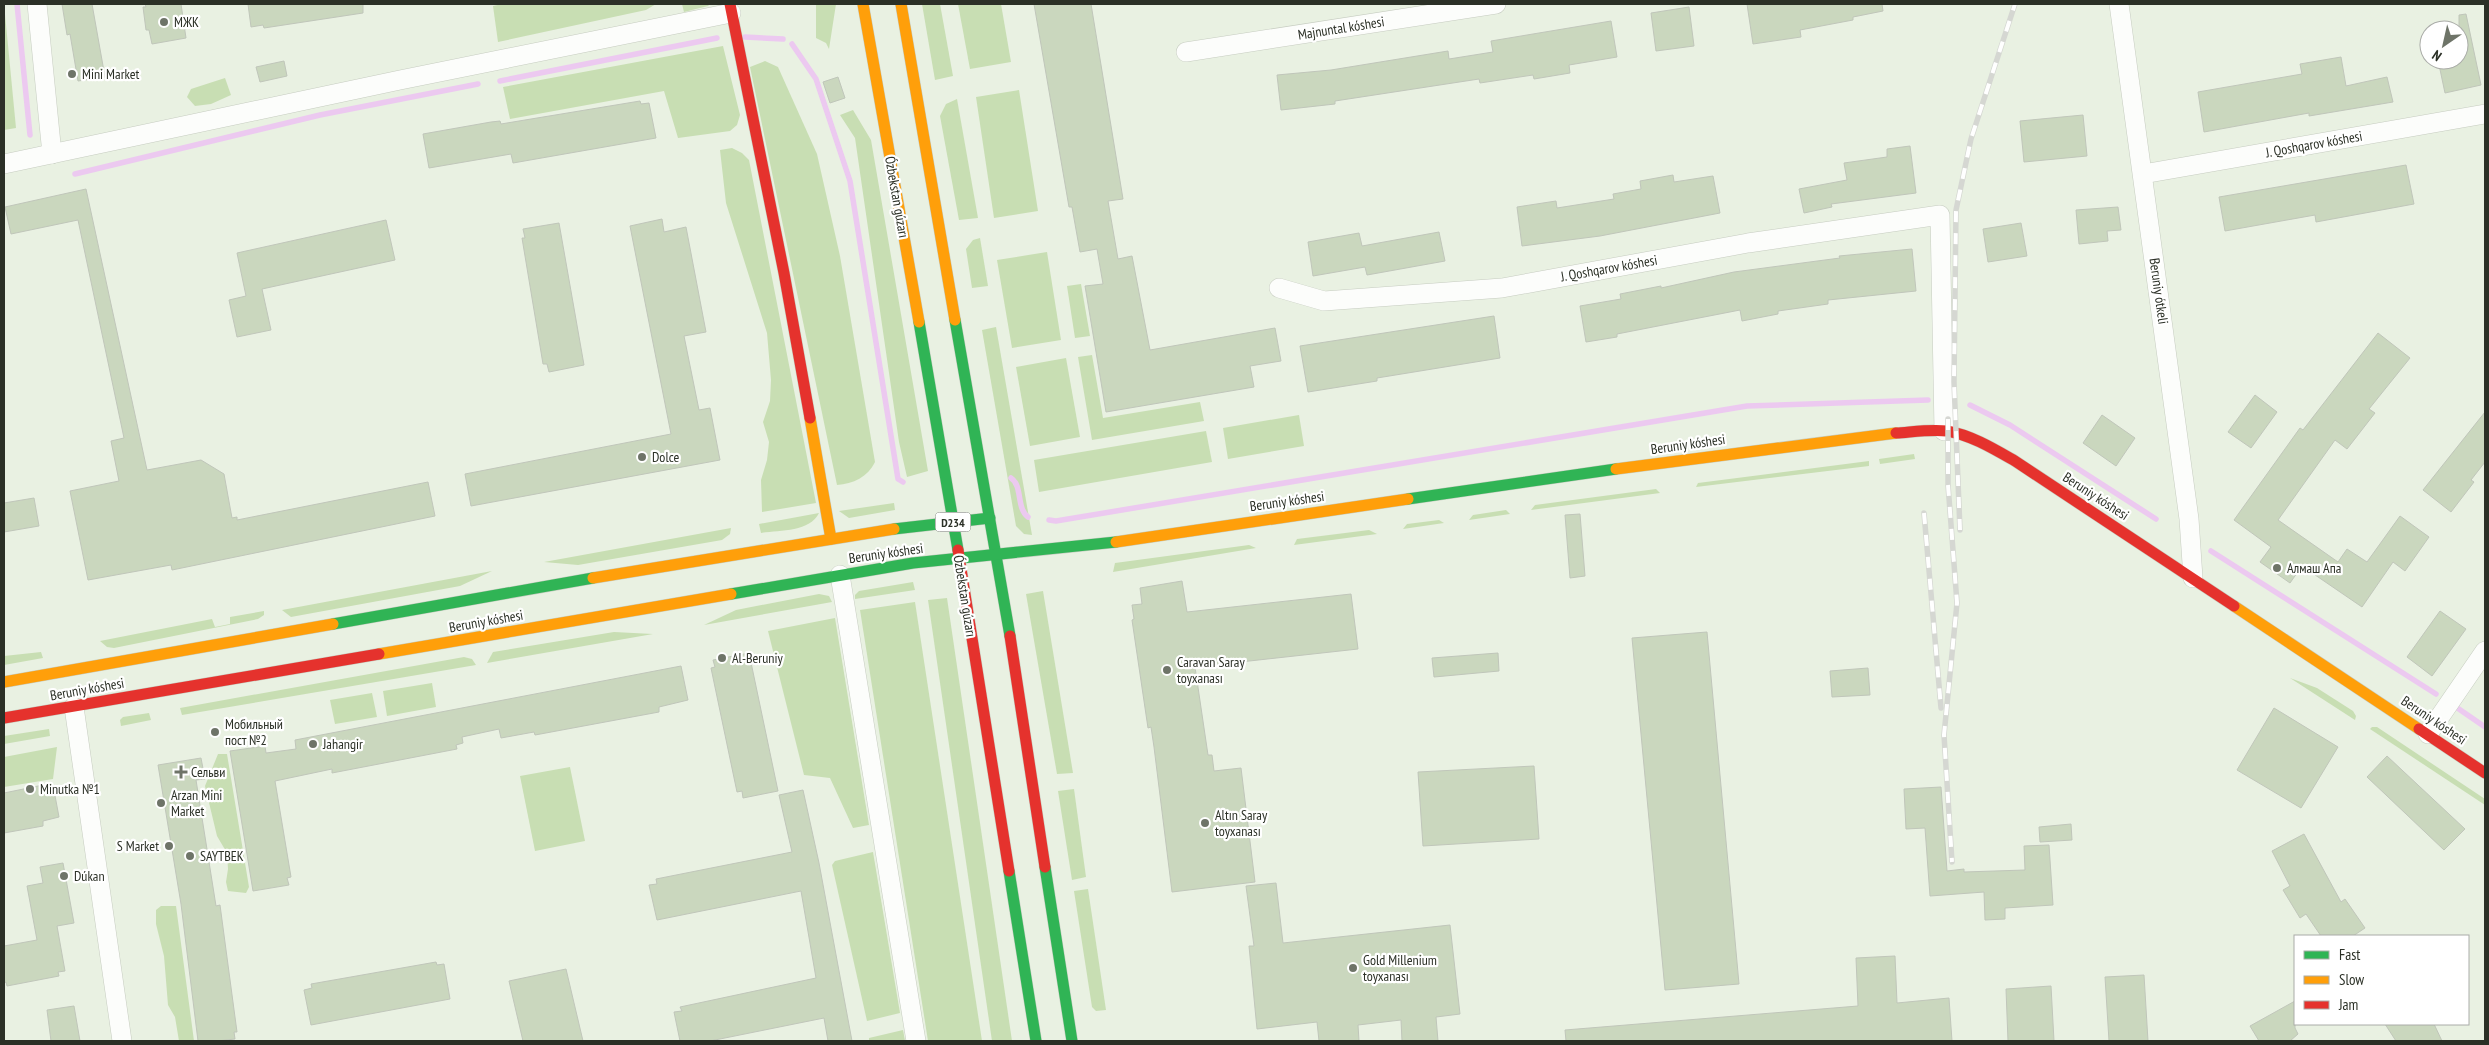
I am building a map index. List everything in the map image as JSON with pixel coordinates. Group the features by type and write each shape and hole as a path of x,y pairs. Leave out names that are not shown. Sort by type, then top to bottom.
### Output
{"main road":[{"name":"Ózbekstan gúzarı","path":"863,4 953,522 1036,1041"},
{"name":"D234","path":"902,4 997,556 1072,1041"},
{"path":"731,8 784,273 831,539"},
{"name":"Beruniy kóshesi","path":"4,718 913,563 997,556 1094,544 1519,482 1884,433 1944,431 1986,445 2015,461 2194,578 2485,773"},
{"name":"Beruniy kóshesi","path":"4,682 465,600 906,526 990,518"},
{"path":"906,526 917,534 922,544 920,554 913,563"}],"street":[{"path":"37,4 52,154"},
{"name":"Majnuntal kóshesi","path":"1186,52 1496,4"},
{"name":"Beruniy ótkeli","path":"2119,4 2190,519 2194,578"},
{"path":"4,164 731,8"},
{"name":"J. Qoshqarov kóshesi","path":"2143,174 2485,114"},
{"name":"J. Qoshqarov kóshesi","path":"1279,288 1324,302 1502,288 1748,243 1940,215 1944,431"},
{"path":"840,575 916,1041"},
{"path":"2428,734 2485,650"},
{"path":"74,707 122,1041"}],"green space":[{"path":"4,4 16,128 4,130"},
{"path":"502,4 656,4 646,10 498,42 493,6"},
{"path":"682,4 710,4 684,12"},
{"path":"816,4 836,4 829,49 826,43 816,38"},
{"path":"922,4 940,4 953,76 935,80"},
{"path":"958,4 1001,4 1011,62 970,69"},
{"path":"723,46 740,115 737,125 730,131 678,138 664,91 510,119 503,87"},
{"path":"765,61 778,67 817,154 840,256 875,462 864,476 843,484 837,485 750,67"},
{"path":"225,78 231,95 211,104 195,106 187,97 191,89"},
{"path":"1019,90 1038,211 994,218 976,97"},
{"path":"957,99 978,218 959,220 940,116 946,104"},
{"path":"853,110 871,140 928,471 907,477 899,442 855,138 840,115"},
{"path":"732,148 742,153 749,160 816,503 762,512 761,480 767,460 769,442 763,422 770,401 771,380 767,333 726,203 720,150"},
{"path":"980,238 988,286 972,288 966,249 973,240"},
{"path":"1047,252 1061,340 1012,348 997,260"},
{"path":"1081,284 1090,336 1075,338 1067,286"},
{"path":"996,327 1032,535 1024,534 1016,526 982,330"},
{"path":"1092,355 1103,418 1200,402 1204,421 1092,440 1078,357"},
{"path":"1066,358 1080,437 1030,446 1016,367"},
{"path":"1299,415 1304,446 1228,459 1223,428"},
{"path":"1206,431 1212,462 1039,492 1034,460"},
{"path":"1914,454 1915,459 1880,464 1879,459"},
{"path":"1869,461 1869,466 1696,487 1698,483"},
{"path":"1656,489 1660,493 1531,510 1535,505"},
{"path":"894,503 895,510 849,518 839,511"},
{"path":"1506,510 1510,514 1469,520 1473,515"},
{"path":"819,513 809,524 802,527 761,533 759,524"},
{"path":"1439,520 1444,523 1403,529 1407,524"},
{"path":"731,528 730,534 722,540 578,565 544,562"},
{"path":"1369,530 1377,534 1294,545 1297,539"},
{"path":"1249,545 1256,548 1113,572 1115,563"},
{"path":"492,571 460,586 291,617 282,610"},
{"path":"913,582 915,590 855,599 855,595 859,591"},
{"path":"1043,591 1073,773 1057,774 1026,594"},
{"path":"819,594 829,596 832,602 704,625 736,610"},
{"path":"947,598 1012,1041 992,1041 928,600"},
{"path":"915,602 982,1041 928,1041 860,610"},
{"path":"264,611 264,615 258,619 114,648 107,647 100,641 212,619 215,627 230,624 230,617"},
{"path":"835,618 869,825 853,828 830,778 804,775 768,631"},
{"path":"614,632 653,634 487,663 493,652"},
{"path":"41,652 43,658 4,665 4,656"},
{"path":"464,657 472,659 476,665 182,715 180,708"},
{"path":"2290,678 2317,688 2353,711 2356,716 2355,720"},
{"path":"432,683 436,707 387,716 383,691"},
{"path":"372,693 377,717 335,724 330,700"},
{"path":"149,713 151,720 121,726 120,720 123,717"},
{"path":"2377,727 2485,799 2485,805 2370,729"},
{"path":"49,729 50,736 4,744 4,736"},
{"path":"57,747 53,779 4,787 4,757"},
{"path":"218,754 227,754 249,887 246,893 228,891 226,882 228,869 227,853 217,836 205,786"},
{"path":"570,767 585,841 535,851 520,776"},
{"path":"1074,789 1086,877 1072,880 1058,791"},
{"path":"873,852 900,1013 867,1021 832,865 835,861"},
{"path":"1088,889 1106,1010 1096,1011 1092,1007 1074,891"},
{"path":"161,906 176,906 194,1041 179,1041 175,1017 168,1005 164,956 156,924 156,910"},
{"path":"903,1030 905,1041 869,1041 869,1038"}],"building":[{"path":"62,4 92,4 105,77 78,81 70,34 67,35"},
{"name":"МЖК","path":"145,4 181,4 186,38 152,44 149,30 146,30 143,7 146,7"},
{"path":"248,4 363,4 363,13 264,28 263,25 251,27"},
{"path":"1034,4 1091,4 1123,199 1108,201 1118,259 1132,256 1150,350 1275,328 1281,361 1250,366 1254,387 1106,412 1085,286 1103,284 1097,249 1080,252 1072,207 1069,207"},
{"path":"1747,4 1882,4 1883,11 1853,17 1853,20 1800,30 1801,37 1753,44"},
{"path":"1689,7 1694,46 1656,51 1651,13"},
{"path":"2466,14 2467,20 2459,20 2459,15"},
{"path":"1611,21 1617,57 1569,65 1570,73 1534,79 1533,75 1480,83 1479,79 1335,101 1335,104 1281,110 1277,75 1331,70 1448,51 1449,59 1493,52 1491,41"},
{"path":"2469,28 2481,85 2445,93 2440,70 2469,70"},
{"path":"2341,57 2346,86 2387,77 2393,102 2309,116 2309,113 2204,132 2198,92 2302,74 2300,64"},
{"path":"284,61 287,76 260,82 256,67"},
{"path":"838,77 845,98 830,103 823,82"},
{"path":"640,101 641,104 649,103 656,138 513,163 511,154 429,168 423,134 491,122 500,121 501,124"},
{"path":"2083,115 2087,156 2024,162 2020,121"},
{"path":"1910,146 1916,193 1831,204 1832,207 1804,213 1799,189 1847,180 1844,163 1887,157 1887,149"},
{"path":"2406,165 2414,204 2316,222 2315,215 2225,231 2219,197"},
{"path":"1673,175 1674,182 1713,176 1720,213 1600,236 1522,246 1517,207 1556,201 1557,208 1614,199 1613,194 1641,189 1640,181"},
{"path":"86,189 147,470 201,460 224,474 232,518 237,517 237,520 428,482 435,516 172,570 171,565 88,580 70,491 119,481 111,441 124,438 78,220 11,234 5,207"},
{"path":"2118,207 2121,230 2107,231 2108,241 2079,244 2076,210"},
{"path":"662,219 664,232 686,227 706,332 684,336 699,410 710,408 720,460 471,506 465,474 671,434 630,226"},
{"path":"386,220 395,260 262,289 271,330 237,337 229,300 246,296 237,253"},
{"path":"559,223 584,365 549,372 547,364 543,364 522,238 525,238 523,229"},
{"path":"2021,223 2027,256 1988,262 1983,229"},
{"path":"1439,232 1445,261 1367,275 1365,267 1313,276 1308,242 1359,233 1362,246"},
{"path":"1912,249 1916,291 1828,300 1828,304 1778,311 1778,314 1742,321 1740,310 1617,334 1617,337 1586,342 1580,306 1621,299 1620,294 1661,286 1661,288 1734,272 1840,258 1839,256"},
{"path":"1494,316 1500,358 1377,378 1377,381 1308,392 1300,346"},
{"path":"2378,333 2410,358 2369,409 2375,413 2347,449 2335,440 2278,520 2338,562 2347,549 2367,562 2400,516 2429,537 2405,571 2393,562 2362,607 2302,566 2290,583 2260,562 2271,547 2234,520 2300,428 2303,430"},
{"path":"2255,395 2277,412 2251,448 2228,432"},
{"path":"2485,412 2485,462 2471,480 2474,482 2451,512 2423,490"},
{"path":"2102,415 2135,438 2116,466 2083,443"},
{"path":"34,498 39,526 4,532 4,503"},
{"path":"1580,514 1585,576 1570,578 1565,515"},
{"path":"1182,581 1187,612 1351,594 1358,649 1195,667 1208,755 1212,755 1214,771 1241,768 1255,882 1172,892 1154,747 1151,727 1148,728 1132,620 1134,619 1132,605 1142,604 1140,588"},
{"path":"2440,611 2466,629 2432,676 2407,657"},
{"path":"1707,632 1739,984 1665,990 1632,638"},
{"path":"749,653 778,791 743,798 742,791 737,792 711,668 715,667 713,660"},
{"path":"1498,653 1499,671 1434,677 1432,658"},
{"path":"681,666 688,700 659,707 659,712 535,735 534,732 501,738 499,729 462,737 463,743 456,745 457,749 332,773 332,769 275,781 291,877 287,878 289,885 253,891 230,751 265,746 266,753 296,749 295,740"},
{"path":"1868,668 1870,695 1832,697 1830,671"},
{"path":"2274,708 2338,747 2301,808 2237,770"},
{"path":"2387,756 2465,829 2444,850 2367,777"},
{"path":"201,758 205,779 196,780 216,906 220,905 237,1032 234,1032 235,1039 218,1041 198,1041 181,904 158,765"},
{"path":"1534,766 1539,839 1423,846 1418,772"},
{"path":"43,785 43,788 53,785 59,817 43,821 43,826 4,833 4,793"},
{"path":"1941,787 1947,871 1964,869 1964,872 2025,870 2024,846 2049,845 2053,905 2005,908 2005,919 1985,920 1984,892 1930,896 1925,828 1906,829 1904,789"},
{"path":"803,790 819,863 852,1041 828,1041 824,1018 710,1041 680,1041 674,1012 682,1011 680,1007 816,978 801,891 657,920 649,885 657,884 656,879 792,852 779,795"},
{"path":"2071,824 2072,840 2040,842 2039,827"},
{"path":"2304,834 2341,902 2345,899 2365,928 2354,935 2320,935 2306,914 2300,918 2283,890 2290,886 2272,851"},
{"path":"63,863 74,923 57,926 65,971 58,972 59,976 7,986 6,982 4,983 4,946 37,940 27,886 43,883 40,867"},
{"name":"Gold Millenium toyxanası","path":"1276,883 1283,943 1450,925 1460,1014 1436,1017 1438,1041 1402,1041 1401,1020 1358,1025 1359,1041 1319,1041 1317,1022 1257,1029 1249,946 1254,946 1246,886"},
{"path":"1895,956 1897,1003 1949,998 1952,1041 1566,1041 1565,1030 1858,1006 1856,958"},
{"path":"436,962 437,965 444,964 450,999 311,1025 304,990 312,988 311,984"},
{"path":"566,969 583,1041 523,1041 509,981"},
{"path":"2144,975 2148,1041 2109,1041 2105,977"},
{"path":"2051,986 2054,1041 2008,1041 2006,989"},
{"path":"2294,1002 2294,1025 2298,1034 2290,1041 2259,1041 2250,1026"},
{"path":"74,1006 80,1041 51,1041 47,1010"},
{"path":"2386,1025 2434,1025 2442,1041 2396,1041"}],"waterway":[{"path":"17,4 30,135"},
{"path":"745,37 783,39"},
{"path":"500,81 717,38"},
{"path":"792,44 816,79 850,181 898,479 903,482"},
{"path":"75,174 320,115 478,84"},
{"path":"1049,520 1056,521 1747,406 1928,400"},
{"path":"1970,405 2010,425 2156,519"},
{"path":"1011,478 1017,486 1022,508 1028,517"},
{"path":"2211,551 2436,694"},
{"path":"2456,707 2485,727"}],"railway":[{"path":"1960,530 1954,382 1956,210 1971,139 2015,4"},
{"path":"1948,419 1948,485 1957,603 1944,735 1952,862"},
{"path":"1924,513 1941,708"}],"traffic: fast":[{"path":"955,320 1010,636"},
{"path":"919,322 958,550"},
{"path":"1408,499 1616,469"},
{"path":"894,529 990,518"},
{"path":"731,594 913,563 1116,542"},
{"path":"333,624 593,578"},
{"path":"1045,867 1072,1041"},
{"path":"1009,871 1036,1041"}],"traffic: slow":[{"path":"863,4 919,322"},
{"path":"901,4 955,320"},
{"path":"810,418 831,539"},
{"path":"1616,469 1896,433"},
{"path":"1116,542 1408,499"},
{"path":"593,578 894,529"},
{"path":"379,654 731,594"},
{"path":"2234,606 2419,729"},
{"path":"4,682 333,624"}],"traffic: jam":[{"path":"730,4 784,273 810,418"},
{"path":"1896,433 1928,430 1947,431 1974,439 1991,447 2234,606"},
{"path":"958,550 1009,871"},
{"path":"1010,636 1045,867"},
{"path":"4,718 379,654"},
{"path":"2419,729 2485,773"}],"place":[{"name":"МЖК","path":"164,22"},
{"name":"Mini Market","path":"72,74"},
{"name":"Dolce","path":"642,457"},
{"name":"Алмаш Апа","path":"2277,568"},
{"name":"Al-Beruniy","path":"722,658"},
{"name":"Caravan Saray toyxanası","path":"1167,670"},
{"name":"Мобильный пост №2","path":"215,732"},
{"name":"Jahangir","path":"313,744"},
{"name":"Сельви","path":"181,772"},
{"name":"Minutka №1","path":"30,789"},
{"name":"Arzan Mini Market","path":"161,803"},
{"name":"Altın Saray toyxanası","path":"1205,823"},
{"name":"S Market","path":"169,846"},
{"name":"SAYTBEK","path":"190,856"},
{"name":"Dúkan","path":"64,876"},
{"name":"Gold Millenium toyxanası","path":"1353,968"}]}
